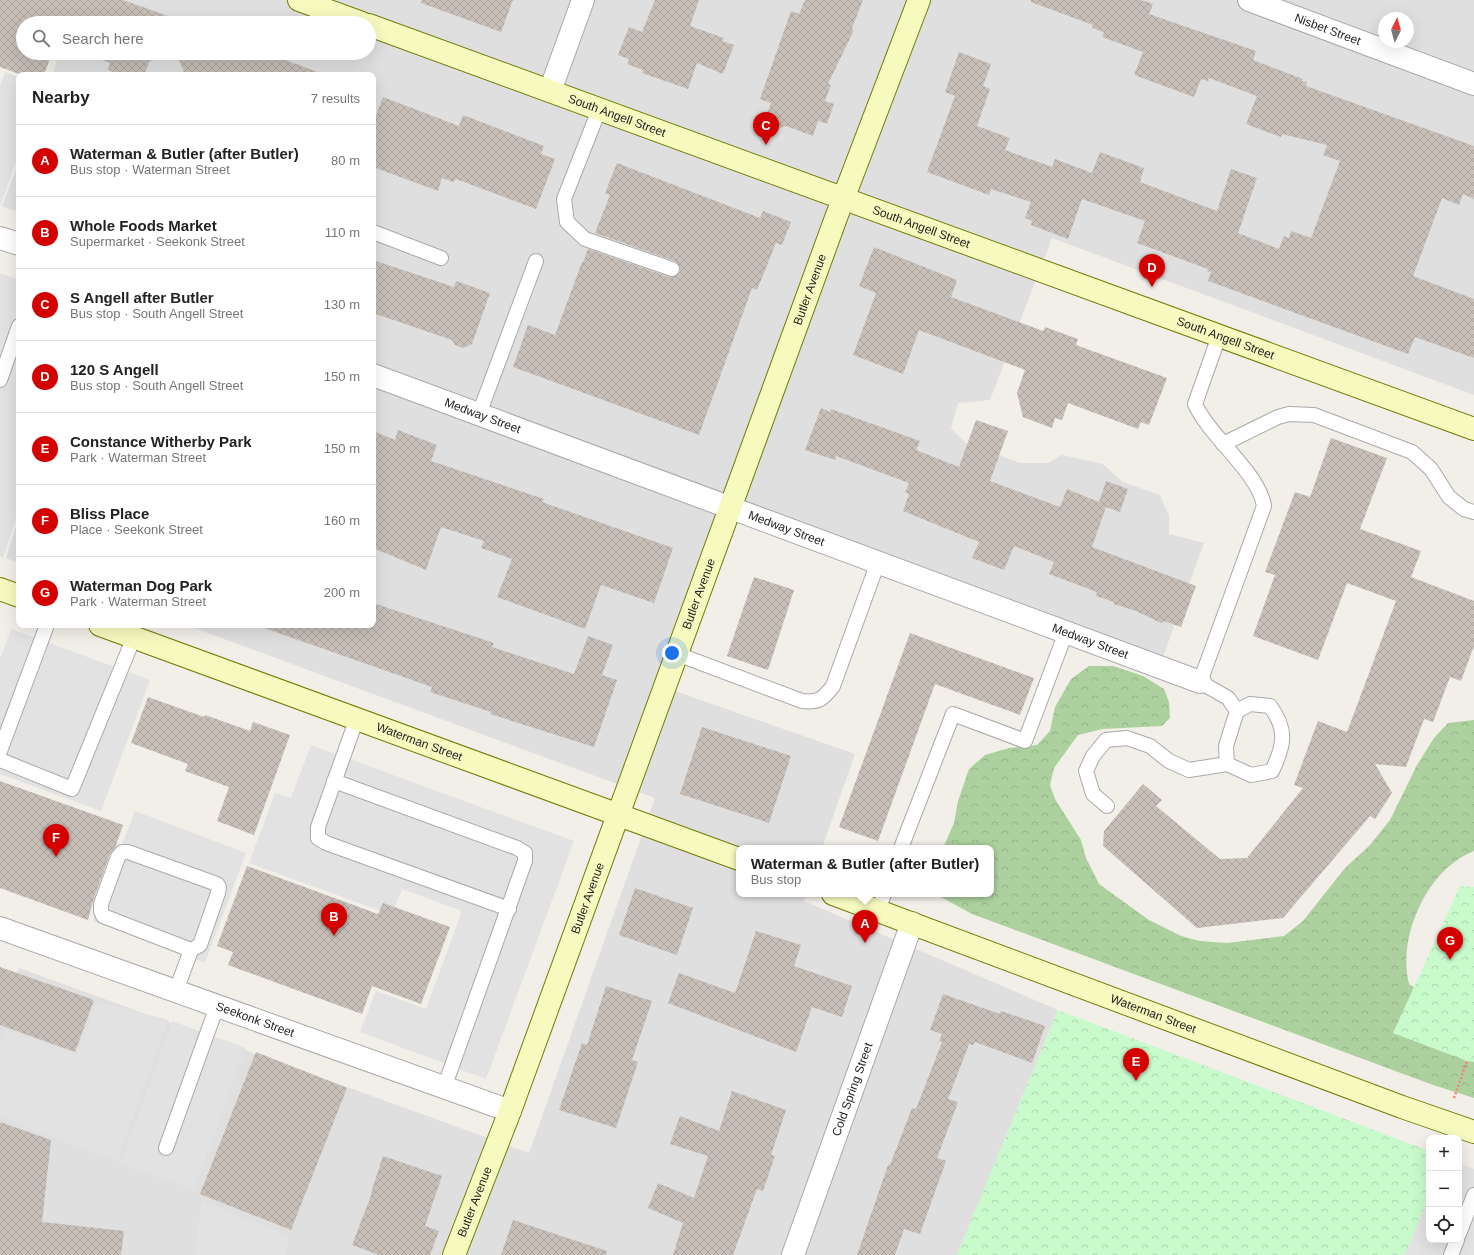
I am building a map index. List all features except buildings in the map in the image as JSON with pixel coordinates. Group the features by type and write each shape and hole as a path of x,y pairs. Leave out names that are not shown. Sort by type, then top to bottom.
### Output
{"main road":[{"path":"299,0 343,16"},
{"name":"Butler Avenue","path":"454,1255 510,1111 844,198 919,0"},
{"name":"South Angell Street","path":"376,29 1474,429"},
{"path":"0,589 16,595"},
{"name":"Waterman Street","path":"108,628 736,858"},
{"name":"Waterman Street","path":"851,897 881,902 912,923 1387,1102 1474,1132"}],"street":[{"path":"550,92 583,0"},
{"name":"Nisbet Street","path":"1249,0 1474,84"},
{"path":"0,238 16,243"},
{"name":"Medway Street","path":"376,376 1200,682"},
{"name":"Cold Spring Street","path":"793,1255 912,923"},
{"name":"Seekonk Street","path":"0,928 510,1111"}],"lane":[{"path":"599,110 564,199 567,222 585,239 672,269"},
{"path":"376,233 441,258"},
{"path":"479,414 536,261"},
{"path":"0,380 16,335"},
{"path":"1219,336 1196,398 1198,409 1258,487 1264,506 1200,682 1228,698 1237,711"},
{"path":"1224,444 1278,417 1289,414 1314,415 1412,452 1431,469 1449,497 1469,510"},
{"path":"677,654 802,702 815,703 825,696 833,686 878,562"},
{"path":"0,751 46,628"},
{"path":"902,845 952,714 1025,741 1066,632"},
{"path":"0,760 72,789 134,637"},
{"path":"1107,806 1093,794 1086,772 1093,756 1106,740 1127,738 1150,746 1169,761 1188,770 1228,764 1251,776 1272,771 1281,751 1282,731 1278,718 1270,706 1250,704 1237,711 1226,746 1228,764"},
{"path":"357,718 318,827 318,838 509,909"},
{"path":"334,781 517,848 525,853 526,861 444,1088"},
{"path":"176,991 191,950 200,945 219,887 217,884 128,852 122,852 118,857 101,904 103,916 191,950"},
{"path":"166,1148 217,1006"},
{"path":"1462,1226 1474,1195"},
{"path":"1451,1255 1456,1243"}],"path":[{"path":"1454,1097 1467,1061"}],"shaded area":[{"path":"80,0 1474,0 1474,395 1052,238 990,400 958,403 951,429 966,443 1020,463 1048,463 1062,455 1103,464 1123,482 1160,495 1169,516 1169,534 1204,543 1164,654 1153,668 741,514 732,527 675,691 855,754 823,845 736,845 736,897 805,897 804,901 1058,1010 957,1255 0,1255 0,1018 19,968 529,1153 655,798 194,628 376,628 376,72 53,72 57,60 376,60 376,16 74,16"},
{"path":"5,72 16,76 16,161 0,206 0,85"},
{"path":"16,170 16,211 2,206"},
{"path":"0,273 16,279 16,518 3,558 0,556"},
{"path":"16,526 16,562 6,558"},
{"path":"11,629 150,680 101,811 0,774 0,659"},
{"path":"311,745 574,841 486,1079 360,1032 376,991 426,1009 462,911 402,889 392,915 249,863 275,793 291,798"},
{"path":"135,811 246,853 205,963 93,921"},
{"path":"97,1002 169,1020 117,1162 0,1117 0,1046 7,1030 77,1054"},
{"path":"172,1021 246,1048 194,1190 120,1164"},
{"path":"1462,1164 1474,1169 1474,1255 1405,1255 1426,1203 1426,1243 1462,1243"},
{"path":"202,1201 288,1235 286,1255 195,1255"}],"green space":[{"path":"1089,666 1113,666 1143,676 1164,689 1169,702 1170,718 1162,726 1103,729 1078,735 1054,768 1050,785 1055,799 1081,840 1086,858 1099,884 1149,920 1181,936 1200,941 1227,943 1284,936 1303,921 1345,868 1370,845 1390,820 1417,765 1434,738 1448,723 1474,720 1474,851 1457,860 1442,873 1419,907 1407,946 1406,966 1409,984 1426,995 1474,979 1474,1098 1433,1085 972,914 941,897 994,897 994,845 944,845 954,823 958,801 969,769 985,755 1009,748 1037,745 1050,731 1055,707 1071,679"},
{"path":"1460,886 1474,887 1474,1062 1467,1061 1393,1033"},
{"path":"1058,1010 1426,1150 1426,1203 1405,1255 957,1255"}],"place":[{"name":"S Angell after Butler","path":"766,145"},
{"name":"120 S Angell","path":"1152,287"},
{"name":"Bliss Place","path":"56,857"},
{"name":"Whole Foods Market","path":"334,936"},
{"name":"Waterman & Butler (after Butler)","path":"865,943"},
{"name":"Waterman Dog Park","path":"1450,960"},
{"name":"Constance Witherby Park","path":"1136,1081"}]}
